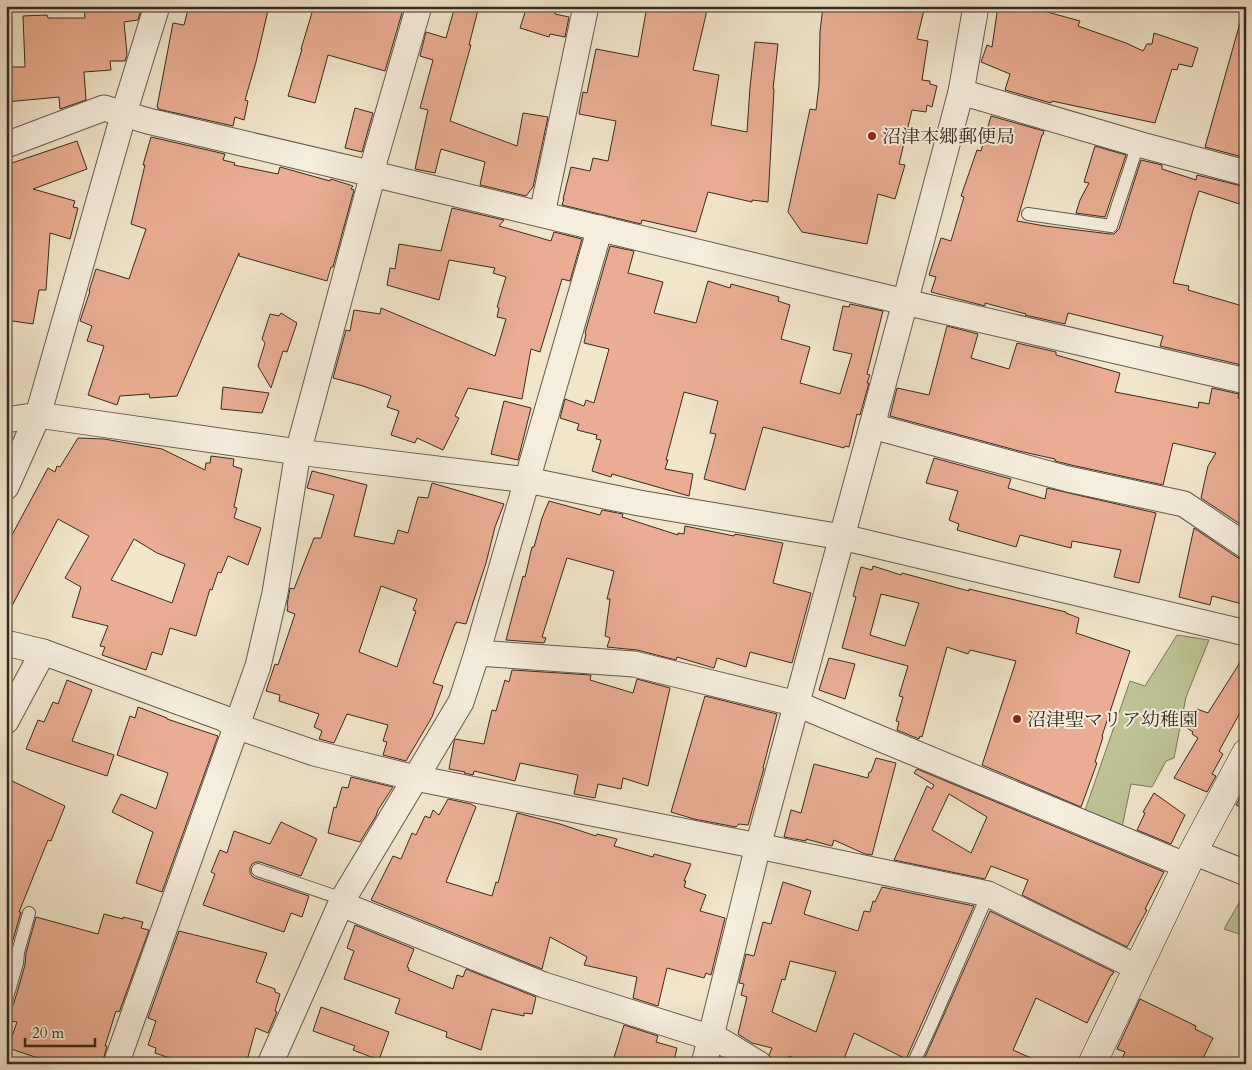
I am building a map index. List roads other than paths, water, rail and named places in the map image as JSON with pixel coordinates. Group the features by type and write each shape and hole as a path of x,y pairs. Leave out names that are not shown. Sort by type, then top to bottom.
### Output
{"street":[{"path":"6,486 38,415 124,113 157,6"},
{"path":"116,1064 258,666 273,602 298,452 373,174 374,162 419,6"},
{"path":"542,214 586,6"},
{"path":"704,1064 758,846 961,92 976,6"},
{"path":"961,92 1246,174"},
{"path":"6,145 104,108 148,121 905,302 1246,381"},
{"path":"270,1064 342,902 461,702 477,653 600,228"},
{"path":"6,420 38,415 298,452 527,480 639,503 842,537 1246,633"},
{"path":"872,426 1068,479 1184,504 1246,546"},
{"path":"6,643 43,652 223,718 236,726 314,753 415,778 988,894 1138,968"},
{"path":"6,721 43,652"},
{"path":"477,653 634,664 797,704 969,775 1190,859 1246,873"},
{"path":"1092,1064 1190,859 1246,753"},
{"path":"342,902 544,985 721,1041 759,1064"}],"lane":[{"path":"1028,214 1111,226 1138,144"},
{"path":"258,870 342,902"},
{"path":"913,1064 988,894"},
{"path":"6,1001 29,913"}],"place":[{"name":"沼津本郷郵便局","path":"872,136"},
{"name":"沼津聖マリア幼稚園","path":"1017,719"}]}
